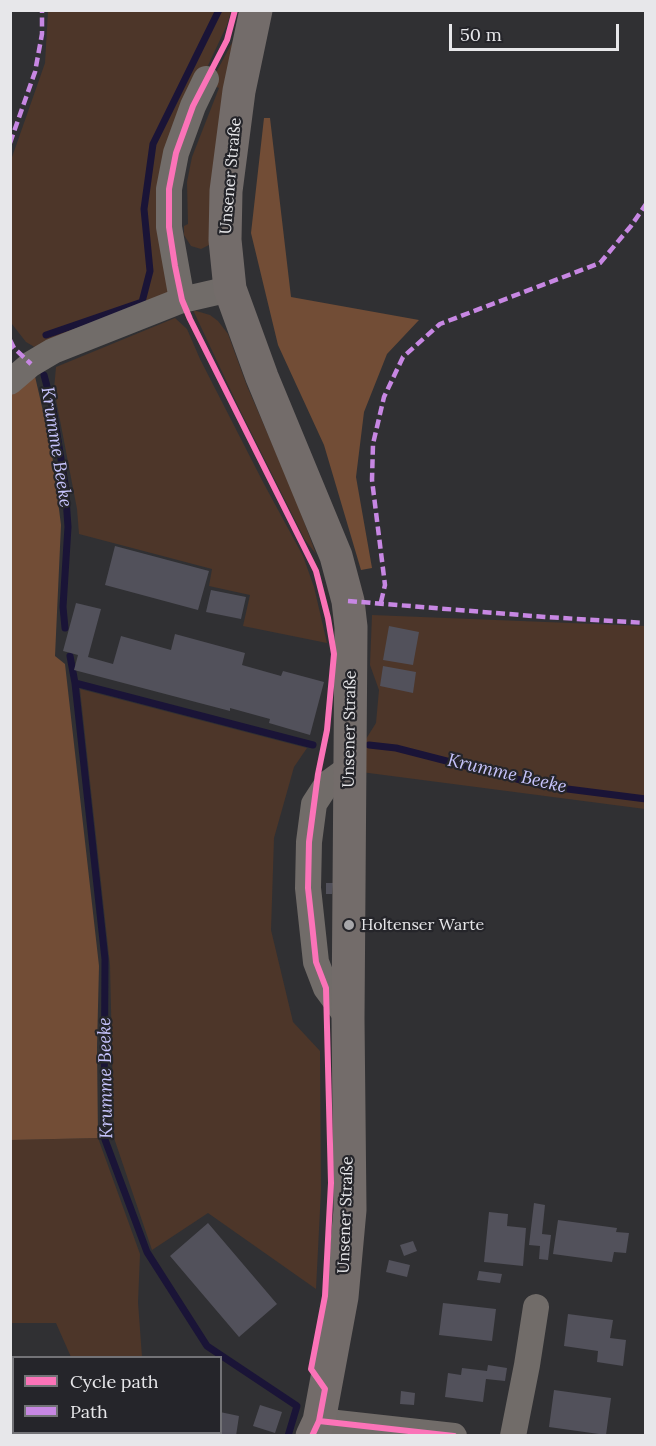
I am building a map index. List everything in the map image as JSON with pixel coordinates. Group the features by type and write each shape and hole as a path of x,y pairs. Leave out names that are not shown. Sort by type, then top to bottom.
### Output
{"main road":[{"name":"Unsener Straße","path":"256,10 239,91 226,191 225,240 230,289 262,377 336,556 348,601 351,656 348,1018 350,1210 342,1297 316,1428"}],"street":[{"path":"182,300 169,227 169,189 176,153 193,106 206,79"},
{"path":"10,382 31,364 53,351 182,300 230,289"},
{"path":"513,1436 536,1306"},
{"path":"316,1428 454,1436"}],"shaded area":[{"path":"48,11 231,11 227,25 187,110 173,286 162,301 38,349 26,342 12,324 11,318 11,160 45,63"},
{"path":"234,39 211,234 209,245 201,249 191,246 184,235 184,226 188,224 187,182 192,157 219,88 210,84"},
{"path":"264,118 270,118 291,297 419,320 387,354 364,412 356,477 372,568 361,570 324,445 278,345 251,233"},
{"path":"193,310 210,315 228,334 316,554 305,540"},
{"path":"175,318 187,329 200,359 303,556 314,587 327,643 243,626 250,595 209,586 212,569 79,534 77,509 54,389 56,367"},
{"path":"34,372 51,446 61,525 55,656 65,664 99,966 98,1138 11,1140 10,390"},
{"path":"372,615 645,626 645,809 361,772 366,739 376,723 379,690 370,665"},
{"path":"80,689 307,748 294,767 274,838 271,930 293,1022 320,1051 321,1190 316,1289 208,1213 152,1250 114,1138 110,965"},
{"path":"98,1138 140,1254 138,1302 142,1356 71,1356 56,1323 11,1323 10,1140"},
{"path":"138,1434 138,1436 74,1435"}],"building":[{"path":"115,546 209,571 198,610 105,585"},
{"path":"211,590 246,597 241,619 206,612"},
{"path":"76,603 101,609 88,657 113,664 121,636 171,650 175,634 245,653 242,665 281,676 283,671 324,682 310,735 269,723 270,719 230,708 230,711 74,670 78,655 63,651"},
{"path":"389,626 419,632 413,665 383,660"},
{"path":"383,666 416,672 413,693 380,686"},
{"path":"326,883 333,883 332,894 326,894"},
{"path":"534,1203 545,1205 542,1234 551,1235 548,1260 539,1259 540,1246 529,1245"},
{"path":"489,1212 508,1214 507,1226 526,1228 523,1266 484,1262"},
{"path":"558,1220 617,1228 616,1232 629,1233 626,1253 614,1252 612,1262 553,1254"},
{"path":"208,1223 277,1304 239,1337 170,1256"},
{"path":"413,1241 417,1251 404,1256 400,1245"},
{"path":"389,1260 410,1265 407,1277 386,1272"},
{"path":"479,1271 502,1274 500,1283 477,1280"},
{"path":"443,1303 496,1309 492,1341 439,1335"},
{"path":"568,1314 613,1320 610,1338 626,1340 623,1366 597,1362 598,1351 564,1346"},
{"path":"488,1365 507,1368 505,1381 486,1379 483,1402 445,1397 448,1373 461,1375 462,1368 487,1371"},
{"path":"554,1390 611,1398 606,1435 549,1427"},
{"path":"401,1391 415,1393 414,1405 400,1404"},
{"path":"260,1405 282,1412 275,1433 253,1426"},
{"path":"222,1412 239,1416 236,1436 191,1436 192,1434 222,1434"}],"waterway":[{"name":"Krumme Beeke","path":"46,335 142,302 150,271 144,209 153,144 219,10"},
{"name":"Krumme Beeke","path":"44,375 53,409 65,484 68,527 63,607 65,628"},
{"name":"Krumme Beeke","path":"70,656 75,683 313,745"},
{"name":"Krumme Beeke","path":"75,683 105,959 104,1137 147,1252 207,1346 297,1406 288,1436"},
{"name":"Krumme Beeke","path":"369,745 396,748 544,786 646,799"}],"marked path":[{"path":"10,143 35,72 42,34 42,10"},
{"path":"381,602 385,585 372,480 373,444 384,397 403,357 440,324 600,263 646,204"},
{"path":"10,340 14,348 31,364"},
{"path":"348,601 646,623"}],"cycle path":[{"path":"235,10 227,40 193,106 176,153 169,189 169,227 182,300 316,571 334,654 327,730 318,774 309,842 308,888 316,962 326,988 331,1183 325,1296 311,1369 325,1389 319,1421 312,1436"},
{"path":"319,1421 454,1436"}],"place":[{"name":"Holtenser Warte","path":"349,925"}]}
